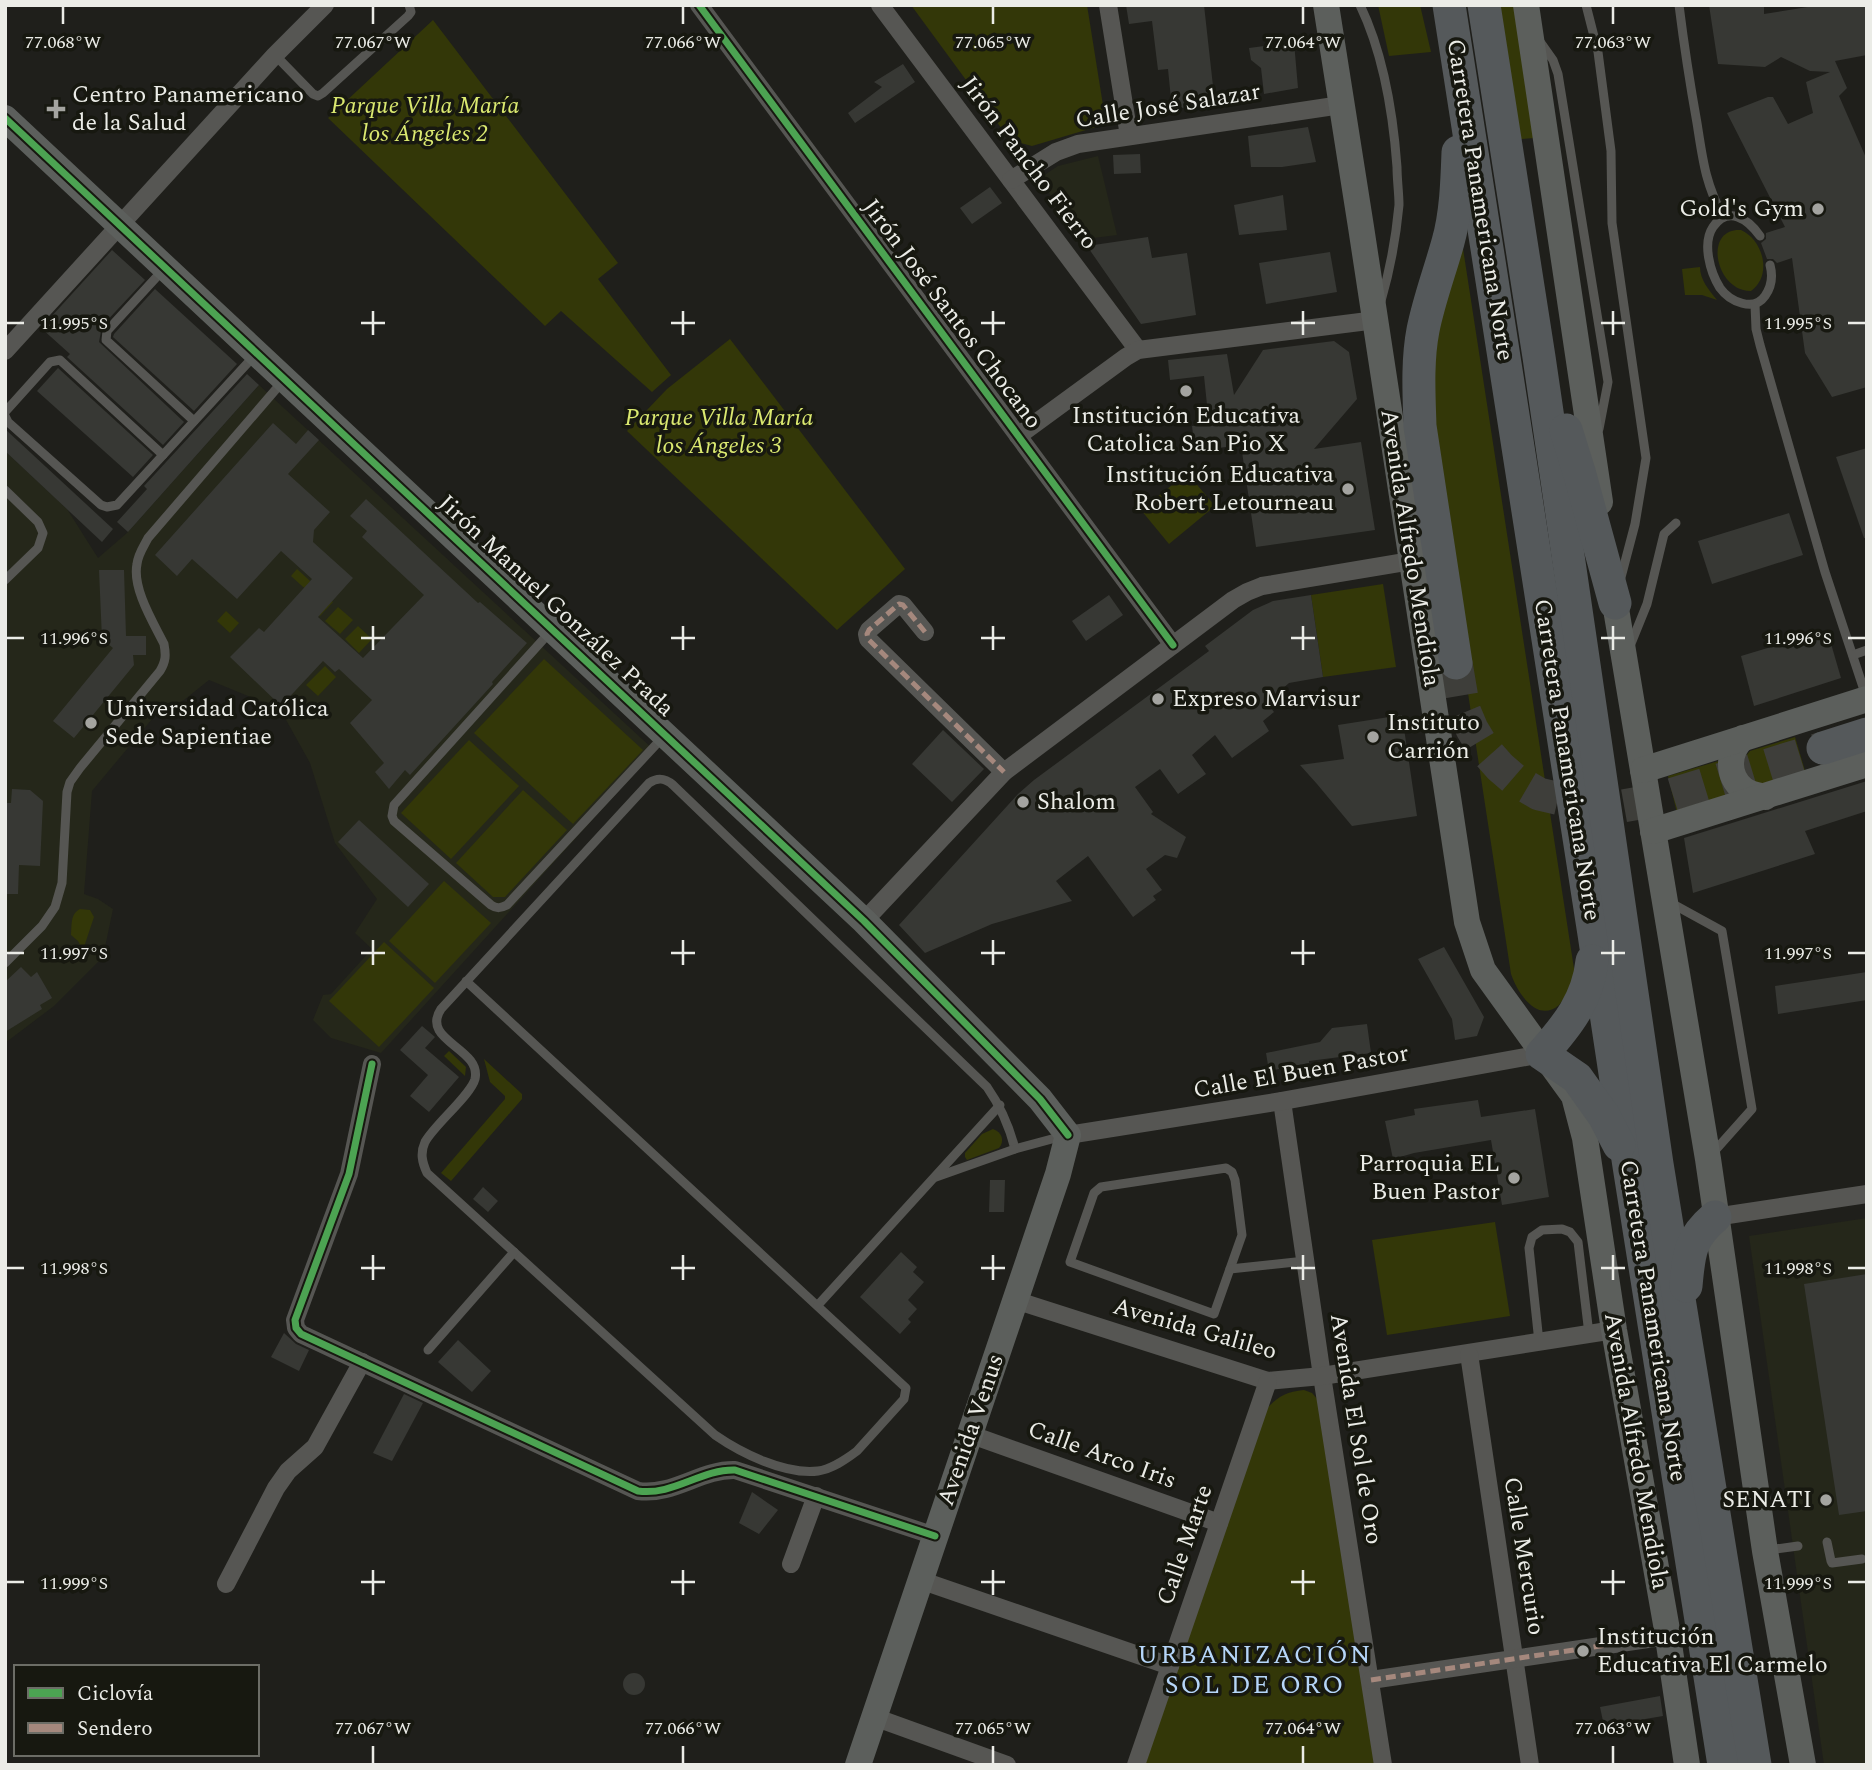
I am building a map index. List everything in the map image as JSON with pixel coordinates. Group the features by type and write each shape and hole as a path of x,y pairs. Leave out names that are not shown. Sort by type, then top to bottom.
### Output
{"highway":[{"name":"Carretera Panamericana Norte","path":"1484,5 1539,357 1657,1164 1755,1765"},
{"name":"Carretera Panamericana Norte","path":"1447,11 1461,79 1724,1765"},
{"path":"1456,663 1422,439 1418,389 1422,332 1449,240 1457,182 1461,79"},
{"path":"1539,357 1580,475 1615,603"},
{"path":"1824,748 1867,734"},
{"path":"1594,933 1592,966 1580,1007 1565,1029 1542,1054 1577,1078 1604,1116 1629,1166"},
{"path":"1690,1366 1686,1288 1691,1248 1700,1229 1715,1217"}],"main road":[{"name":"Avenida Alfredo Mendiola","path":"1326,5 1467,922 1483,970 1574,1096 1585,1139 1602,1332 1668,1636 1687,1765"},
{"path":"1528,16 1615,603 1707,1159 1765,1551 1803,1765"},
{"name":"Jirón Manuel González Prada","path":"5,118 864,921 1040,1099 1068,1135"},
{"path":"1643,770 1867,698"},
{"path":"1743,738 1732,752 1732,771 1742,788 1751,794 1765,797"},
{"path":"1653,831 1867,764"},
{"name":"Avenida Venus","path":"858,1765 1058,1174 1068,1135"}],"street":[{"path":"9,340 325,5"},
{"name":"Jirón José Santos Chocano","path":"699,5 1173,645"},
{"name":"Jirón Pancho Fierro","path":"880,5 1138,350"},
{"path":"1108,5 1129,136"},
{"name":"Calle José Salazar","path":"1011,180 1067,147 1341,105"},
{"path":"1018,436 1138,350 1376,320"},
{"path":"864,921 1004,772 1233,600 1262,586 1411,561"},
{"path":"925,632 900,604 867,634 868,639 1004,772"},
{"name":"Calle El Buen Pastor","path":"1068,1135 1282,1101 1542,1054"},
{"path":"372,1063 349,1174 295,1320 296,1328 301,1334 638,1491 663,1490 708,1473 726,1470 746,1473 935,1536"},
{"name":"Avenida El Sol de Oro","path":"1282,1101 1383,1765"},
{"path":"1715,1217 1867,1194"},
{"name":"Avenida Galileo","path":"1015,1300 1268,1381 1322,1376 1602,1332"},
{"name":"Calle Mercurio","path":"1469,1354 1530,1765"},
{"path":"226,1584 276,1488 288,1471 315,1447 362,1362"},
{"name":"Calle Marte","path":"1136,1765 1268,1381"},
{"name":"Calle Arco Iris","path":"970,1434 1219,1523"},
{"path":"791,1564 816,1496"},
{"path":"920,1580 1170,1666"},
{"path":"1371,1680 1668,1636"},
{"path":"874,1717 1007,1765"}],"lane":[{"path":"275,55 318,96 408,16 411,12 409,5"},
{"path":"1360,5 1380,57 1389,97 1399,204 1387,276 1376,320"},
{"path":"1586,5 1593,27 1611,151 1612,223 1646,458 1635,524 1615,603"},
{"path":"1679,5 1702,160 1710,190 1723,217"},
{"path":"1760,236 1751,225 1738,217 1723,217 1710,231 1707,247 1717,281 1722,291 1734,300 1755,305 1764,298 1770,285 1770,265"},
{"path":"166,268 107,331 106,340 194,421"},
{"path":"1755,305 1760,345 1825,572 1867,698"},
{"path":"163,455 60,360 54,359 50,362 5,414 8,422 101,505 117,505 257,353"},
{"path":"5,963 42,926 55,907 62,883 66,805 70,782 165,663 164,644 138,589 136,565 141,550 148,538 285,379"},
{"path":"5,490 38,522 43,533 38,548 5,580"},
{"path":"1625,660 1647,604 1664,534 1676,523"},
{"path":"552,629 394,805 394,821 491,905 502,907 507,905 665,734"},
{"path":"1853,655 1867,650"},
{"path":"466,981 904,1384 907,1391 904,1399 857,1451 829,1468 807,1471 781,1466 754,1457 715,1435 427,1173 422,1159 422,1148 429,1135 472,1087 475,1080 471,1060 441,1033 435,1020 441,1009 466,981 649,783 664,779 987,1087 1000,1105 1015,1149"},
{"path":"1664,900 1722,931 1748,1082 1752,1109 1707,1159"},
{"path":"818,1305 1000,1105"},
{"path":"935,1178 1015,1149 1068,1135"},
{"path":"1226,1168 1232,1172 1234,1180 1242,1235 1230,1269 1214,1314 1070,1262 1094,1193 1101,1187 1226,1168"},
{"path":"1539,1342 1529,1248 1532,1237 1542,1230 1570,1232 1578,1242 1602,1332"},
{"path":"428,1350 514,1252"},
{"path":"1230,1269 1306,1261"},
{"path":"1828,1542 1832,1563 1862,1559"},
{"path":"1765,1551 1798,1546"}],"shaded area":[{"path":"1098,156 1117,235 1078,240 1040,178 1058,166"},
{"path":"259,385 655,751 381,1053 331,1038 313,1020 323,995 331,994 372,949 355,933 377,899 335,843 310,763 280,709 209,680 184,700 157,713 92,791 84,894 113,909 103,957 54,1006 5,1043 5,451 67,509 98,558 127,533"},
{"name":"SENATI","path":"1867,1218 1867,1765 1824,1765 1749,1236"}],"green space":[{"path":"911,5 1087,5 1106,124 1032,146 1010,140"},
{"path":"1378,5 1420,5 1431,52 1389,56"},
{"path":"1500,5 1514,5 1535,138 1521,139"},
{"name":"Parque Villa María los Ángeles 2","path":"433,20 618,263 598,279 671,375 652,392 561,311 545,326 328,118"},
{"path":"1460,229 1575,975 1559,1005 1543,1011 1523,997 1511,974 1464,667 1428,376"},
{"path":"1741,230 1755,241 1762,258 1762,276 1751,291 1739,289 1729,282 1718,260 1721,239 1729,232"},
{"path":"1700,267 1703,281 1717,300 1702,295 1685,295 1682,269"},
{"name":"Parque Villa María los Ángeles 3","path":"730,339 905,569 837,630 627,431 667,389"},
{"path":"1187,473 1215,506 1169,544 1141,510"},
{"path":"297,569 333,602 320,616 306,603 312,595 291,576"},
{"path":"1383,584 1396,667 1323,677 1311,595"},
{"path":"338,607 353,620 340,634 325,621"},
{"path":"226,611 239,623 230,633 217,621"},
{"path":"358,626 372,639 359,653 345,639"},
{"path":"544,659 643,750 573,824 474,733"},
{"path":"325,666 336,677 318,696 306,685"},
{"path":"1795,737 1806,774 1756,785 1744,771 1745,757 1750,751"},
{"path":"469,740 519,786 451,859 401,813"},
{"path":"1722,760 1735,795 1677,813 1668,776"},
{"path":"523,790 567,830 505,897 493,897 456,863"},
{"path":"444,881 491,923 435,983 389,941"},
{"path":"80,909 90,910 94,917 83,950 71,935 73,917"},
{"path":"384,942 434,988 379,1047 329,1001"},
{"path":"449,1051 466,1067 465,1076 444,1056"},
{"path":"484,1059 522,1094 522,1099 451,1181 441,1173 505,1099 490,1082"},
{"path":"993,1129 1002,1137 999,1148 967,1160 965,1153 982,1134"},
{"path":"1495,1222 1510,1316 1387,1335 1372,1240"},
{"path":"1304,1390 1312,1393 1319,1401 1376,1765 1140,1765 1260,1416 1279,1398"}],"building":[{"path":"1126,5 1204,5 1215,104 1172,109 1168,69 1158,70 1152,21 1129,24"},
{"path":"1709,5 1764,5 1764,14 1820,5 1867,5 1867,55 1835,61 1847,88 1839,96 1867,160 1867,387 1832,397 1805,353 1792,258 1777,263 1773,259 1767,259 1761,243 1766,239 1766,233 1785,227 1727,113 1773,97 1788,124 1813,113 1806,82 1830,72 1810,71 1781,57 1765,67 1718,64"},
{"path":"1294,42 1298,88 1264,94 1261,68 1251,60 1249,48"},
{"path":"903,64 915,82 855,123 848,113 882,87 874,82"},
{"path":"1308,127 1316,162 1282,167 1251,167 1248,136"},
{"path":"1140,154 1141,173 1114,174 1113,155"},
{"path":"990,187 1002,203 972,224 960,208"},
{"path":"1283,195 1287,230 1239,235 1234,205"},
{"path":"1148,237 1152,258 1187,253 1196,315 1141,324 1087,246"},
{"path":"112,250 145,280 102,326 99,342 184,422 163,445 67,357 70,354 41,328"},
{"path":"1330,252 1337,292 1266,304 1259,263"},
{"path":"155,289 237,364 194,411 113,337"},
{"path":"1334,341 1349,352 1357,399 1314,449 1361,442 1375,530 1256,547 1241,445 1195,451 1192,426 1209,424 1204,376 1170,380 1168,360 1227,354 1234,395 1263,350"},
{"path":"58,368 153,455 133,477 37,391"},
{"path":"247,374 259,385 128,532 117,522 147,489 144,486"},
{"path":"273,423 296,444 308,430 319,440 288,474 330,512 314,530 313,542 353,578 318,617 363,658 424,595 362,537 367,531 350,516 366,499 478,603 527,643 410,775 405,770 389,789 375,772 384,763 350,723 372,700 339,669 335,672 323,661 281,706 230,657 259,628 264,632 312,579 281,551 237,599 192,559 177,576 155,555"},
{"path":"5,429 113,529 102,542 5,451"},
{"path":"1867,448 1867,538 1864,538 1836,457"},
{"path":"1789,513 1803,555 1712,584 1698,541"},
{"path":"99,570 124,570 126,636 146,636 146,655 133,655 134,665 74,738 53,721 113,648 102,639"},
{"path":"1109,595 1123,615 1086,641 1072,621"},
{"path":"1311,595 1323,677 1289,683 1281,690 1267,703 1274,712 1263,721 1269,731 1232,758 1215,735 1192,755 1206,774 1178,794 1160,769 1135,787 1153,812 1151,814 1186,837 1177,858 1165,855 1146,869 1162,890 1153,896 1156,900 1133,917 1088,856 1056,881 1072,901 992,924 925,953 899,925 1018,794 1034,780 1209,651 1205,646 1253,610 1273,601"},
{"path":"1827,630 1841,678 1754,706 1741,656"},
{"path":"1402,715 1417,816 1352,826 1300,765 1344,759 1338,725"},
{"path":"943,730 984,769 952,802 912,764"},
{"path":"1867,781 1867,811 1805,831 1815,854 1693,893 1684,838"},
{"path":"12,789 30,790 43,801 40,866 19,865 18,894 5,894 5,803 11,803"},
{"path":"359,820 429,884 408,907 338,842"},
{"path":"1444,947 1484,1017 1477,1036 1455,1040 1452,1019 1418,959"},
{"path":"21,967 31,977 37,972 52,998 40,1005 42,1009 5,1032 5,982"},
{"path":"1867,972 1867,1000 1778,1014 1775,986"},
{"path":"1367,1024 1371,1053 1309,1061 1269,1071 1266,1053 1320,1042 1332,1028"},
{"path":"422,1026 435,1037 425,1048 459,1077 429,1112 410,1096 428,1075 400,1050"},
{"path":"1478,1100 1481,1117 1535,1109 1549,1197 1502,1205 1491,1140 1393,1159 1385,1121 1415,1115 1414,1109"},
{"path":"990,1180 1005,1180 1004,1212 989,1212"},
{"path":"483,1187 498,1201 488,1212 473,1199"},
{"path":"901,1252 917,1267 913,1272 924,1282 908,1300 917,1309 908,1319 911,1322 900,1334 860,1297"},
{"path":"1867,1274 1867,1511 1839,1515 1804,1284"},
{"path":"284,1333 296,1344 309,1350 299,1371 271,1357"},
{"path":"458,1340 491,1371 472,1392 438,1362"},
{"path":"404,1394 423,1403 392,1461 373,1453"},
{"path":"752,1492 778,1510 759,1534 739,1523"},
{"path":"634,1673 642,1676 645,1684 642,1692 634,1695 626,1692 623,1684 626,1676"},
{"path":"1660,1696 1663,1716 1604,1726 1600,1707"}],"tunnel":[{"path":"1456,663 1464,710 1484,749 1515,780 1539,794 1581,804 1612,808 1651,801 1823,748"}],"marked path":[{"path":"925,632 903,605 899,604 867,634 868,639 1004,772"},
{"path":"1371,1680 1668,1636"}],"cycle path":[{"path":"699,5 1173,645"},
{"path":"5,118 864,921 1040,1099 1068,1135"},
{"path":"372,1064 349,1174 295,1320 296,1328 301,1334 638,1491 663,1490 710,1474 735,1470 935,1536"}],"place":[{"name":"Centro Panamericano de la Salud","path":"56,109"},
{"name":"Gold's Gym","path":"1818,209"},
{"name":"Institución Educativa Catolica San Pio X","path":"1186,391"},
{"name":"Institución Educativa Robert Letourneau","path":"1348,489"},
{"name":"Expreso Marvisur","path":"1158,699"},
{"name":"Universidad Católica Sede Sapientiae","path":"91,723"},
{"name":"Instituto Carrión","path":"1373,737"},
{"name":"Shalom","path":"1023,802"},
{"name":"Parroquia EL Buen Pastor","path":"1514,1178"},
{"name":"SENATI","path":"1826,1500"},
{"name":"Institución Educativa El Carmelo","path":"1583,1651"}],"district":[{"name":"URBANIZACIÓN SOL DE ORO","path":"1255,1670"}]}
